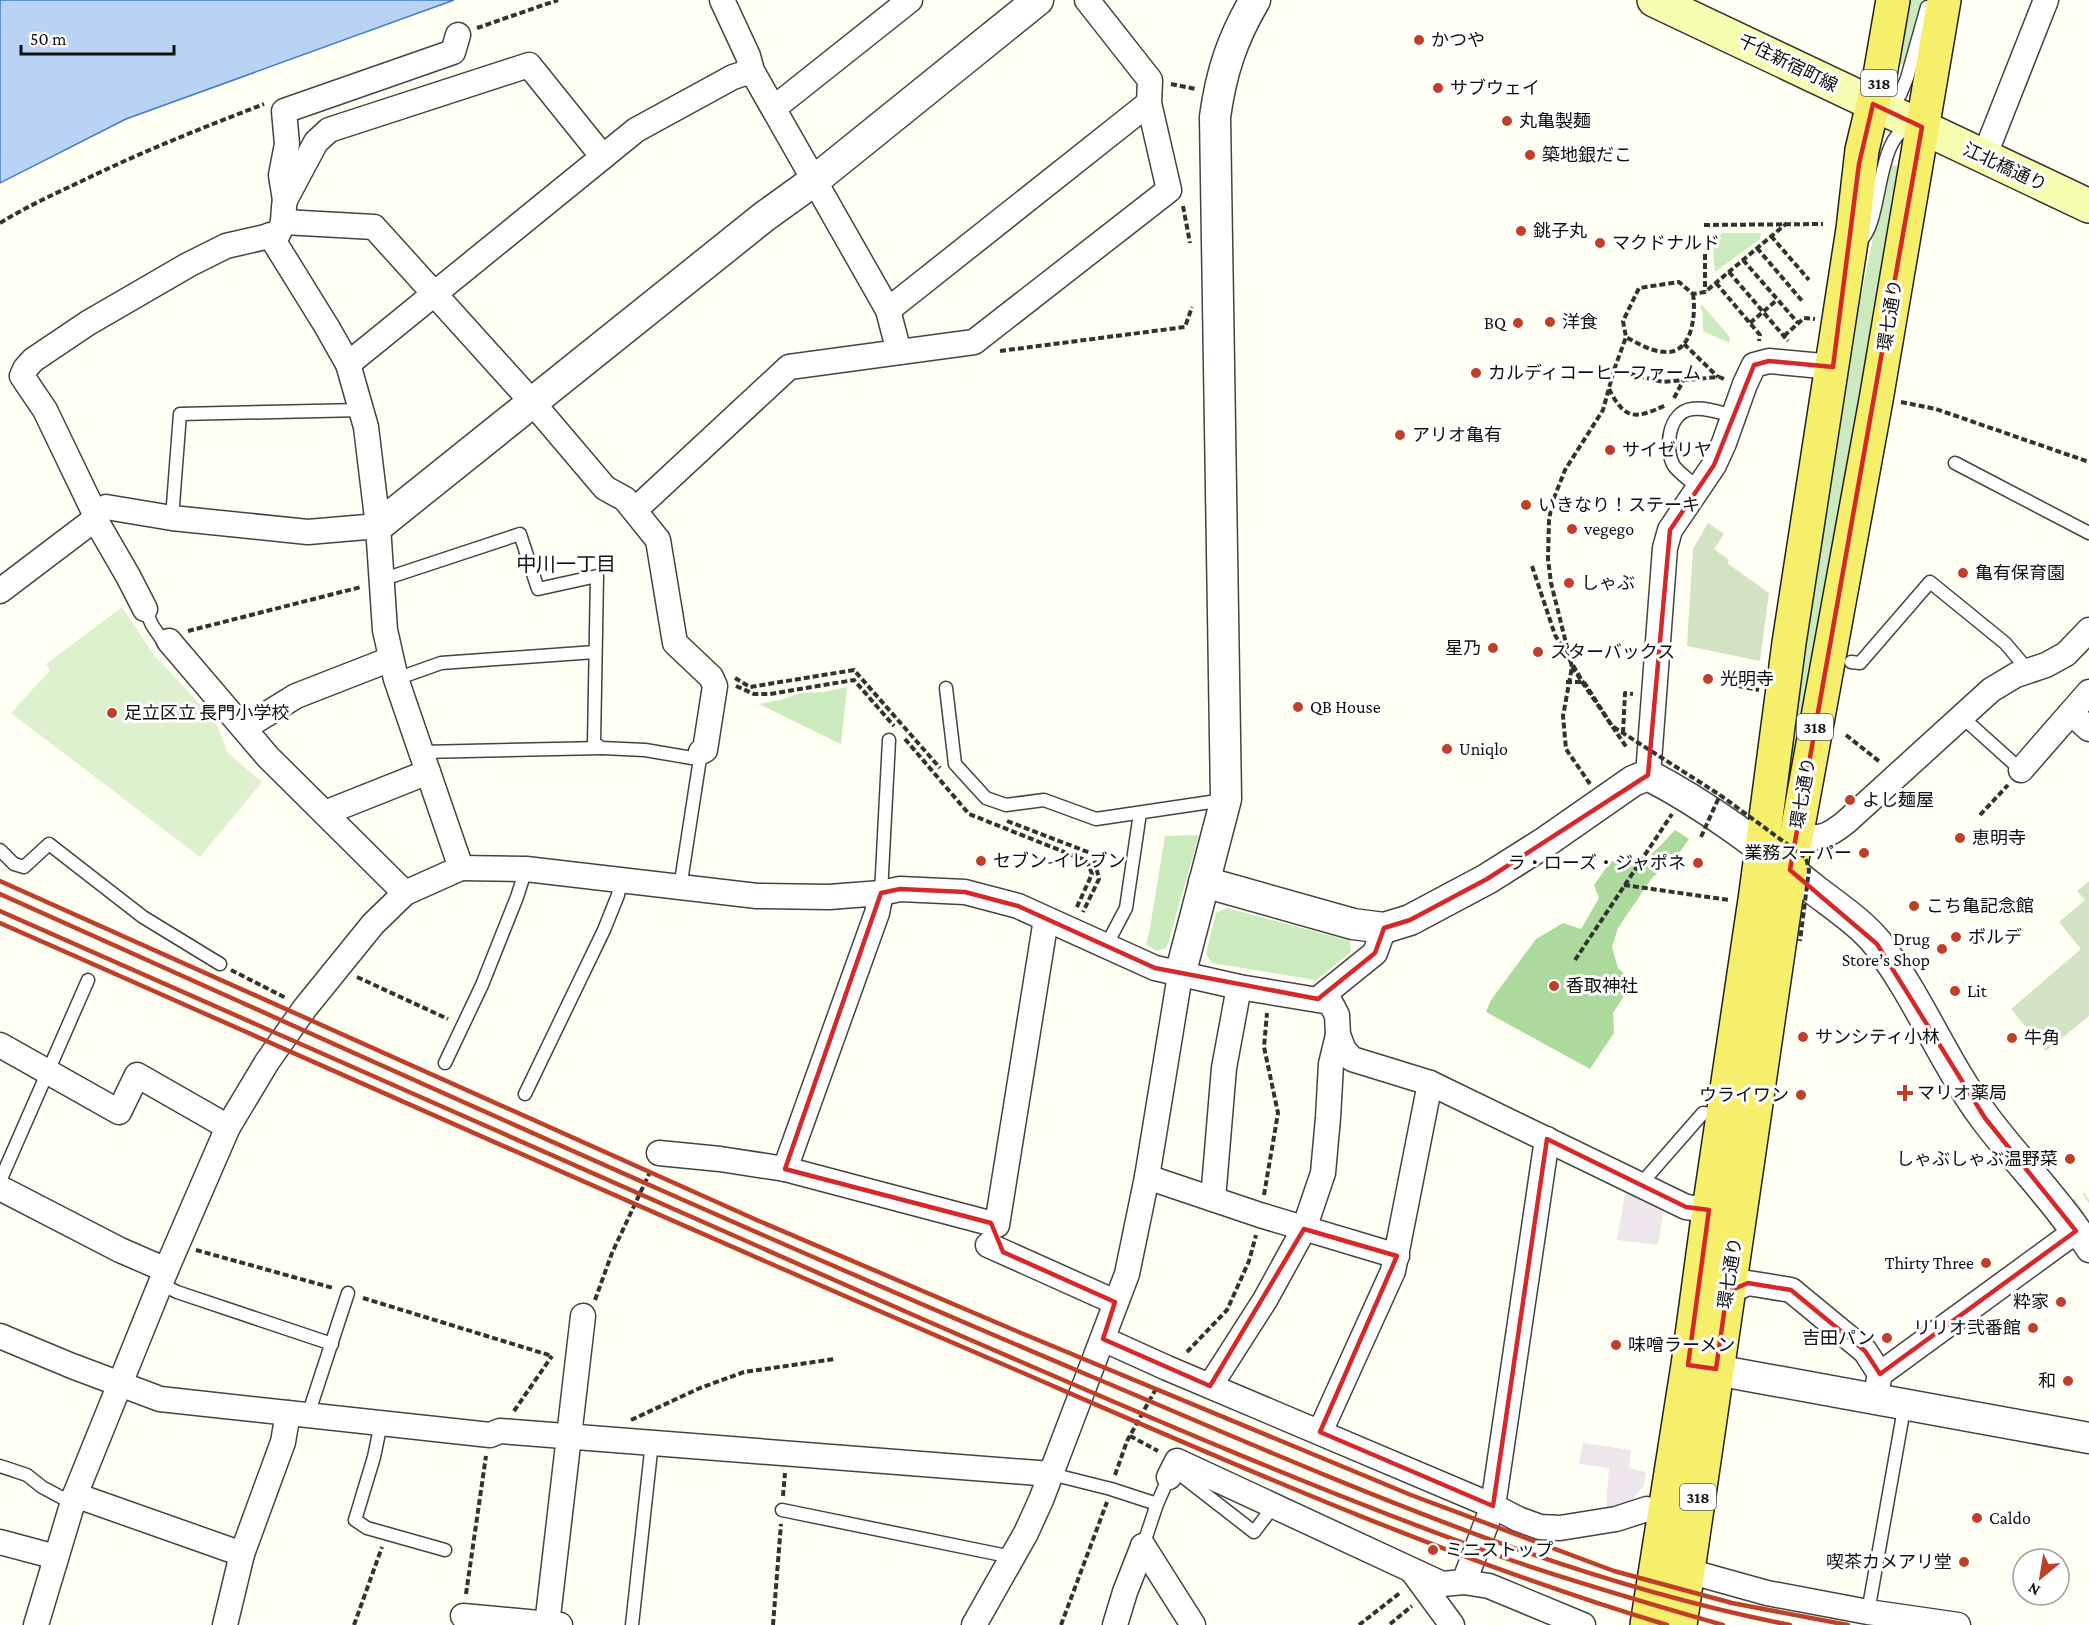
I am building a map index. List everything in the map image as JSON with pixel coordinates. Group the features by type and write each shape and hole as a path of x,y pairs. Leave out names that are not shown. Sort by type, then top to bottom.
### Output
{"main road":[{"name":"千住新宿町線","path":"1654,0 1698,10 1873,104 1922,127"},
{"name":"環七通り","path":"1680,1625 1688,1571 1702,1367 1709,1210 1762,848 1789,643 1833,367 1859,165 1884,57 1893,0"},
{"name":"環七通り","path":"1647,1625 1665,1512 1702,1367 1727,1292 1795,836 1876,400 1944,0"},
{"name":"江北橋通り","path":"1922,127 2089,206"}],"street":[{"path":"722,0 748,56 752,71 888,310 899,352"},
{"path":"774,108 910,0"},
{"path":"0,591 106,507 172,518 308,532 378,526 1038,0"},
{"path":"635,510 789,367 974,342 1169,190 1149,92 1087,0"},
{"path":"974,1625 1026,1533 1052,1474 1126,1274 1147,1177 1180,975 1226,800 1215,117 1219,85 1227,59 1238,28 1255,0"},
{"path":"1984,157 2046,0"},
{"path":"458,35 453,52 284,111 287,144 281,175 280,219 327,327 348,364 362,410 378,526 385,630 394,669 461,868"},
{"path":"280,219 316,142 329,130 529,65 603,157"},
{"path":"348,364 636,130 733,77 752,71"},
{"path":"888,310 1149,92"},
{"path":"144,609 129,576 95,516 45,410 22,376 25,369 33,360 88,323 189,265 280,219 374,227 532,402 605,488 625,499 658,540 675,643 722,677 715,686 705,750 701,752"},
{"path":"1204,882 1353,924 1384,928 1410,920 1487,879 1633,781 1640,764 1665,548 1670,530 1714,465 1744,384 1754,365 1769,361 1833,367"},
{"path":"1795,836 1813,838 1829,836 1991,690 2016,675 2046,665 2066,654 2089,630"},
{"path":"169,641 268,757 405,893"},
{"path":"244,728 296,696 394,669"},
{"path":"2020,770 2089,692"},
{"path":"2071,713 2089,729"},
{"path":"325,813 425,762"},
{"path":"1640,764 1762,848 1869,935 1894,969 1960,1082 1985,1118 2053,1200 2083,1241 1878,1386"},
{"path":"36,1625 74,1499 119,1384 228,1127 267,1062 305,1008 373,924 405,893 461,868 526,869 757,896 829,897 881,893 900,889 965,892 1064,921 1106,946 1155,968 1239,987 1330,1002 1337,1015 1338,1035 1331,1064 1323,1173 1304,1229 1265,1300 1210,1386"},
{"path":"785,1169 878,913 881,893"},
{"path":"994,1240 1064,921"},
{"path":"1318,999 1375,953 1384,928"},
{"path":"1213,1199 1224,1068 1239,987"},
{"path":"1338,1035 1344,1050 1352,1059 1430,1083 1686,1207 1709,1210"},
{"path":"0,1045 118,1112 137,1075 228,1127"},
{"path":"1320,1432 1393,1271 1430,1083"},
{"path":"1464,1582 1493,1506 1547,1138"},
{"path":"659,1153 785,1169 994,1240 1114,1302"},
{"path":"1147,1177 1304,1229 1397,1256"},
{"path":"0,1188 120,1250 164,1277"},
{"path":"1727,1292 1748,1283 1791,1290 1866,1351 1878,1386"},
{"path":"462,1616 552,1625 569,1437 583,1316"},
{"path":"0,1336 160,1399 490,1435 500,1431 1052,1474"},
{"path":"1103,1339 1540,1527 1560,1528 1616,1519 1647,1509 1665,1512"},
{"path":"1702,1367 1878,1386 1905,1403 2089,1438"},
{"path":"225,1625 242,1554 283,1442 298,1414"},
{"path":"1173,1469 1273,1506 1419,1580 1442,1584 1464,1582 1489,1586 1583,1625"},
{"path":"74,1499 242,1554"},
{"path":"0,1542 56,1557"},
{"path":"1115,1625 1143,1546"},
{"path":"1143,1546 1193,1625"},
{"path":"1688,1571 1767,1593 1868,1612 1958,1625"},
{"path":"1419,1580 1452,1625"}],"lane":[{"path":"1873,104 1890,103 1900,95 1913,61 1930,0"},
{"path":"1849,255 1869,232 1877,192 1895,138 1904,128 1922,127"},
{"path":"1698,488 1676,468 1672,461 1669,455 1669,432 1677,417 1691,408 1712,410 1733,416"},
{"path":"172,518 180,414 362,410"},
{"path":"1955,463 2089,533"},
{"path":"381,581 520,534 538,589 597,576 594,743 602,748"},
{"path":"1851,662 1860,663 1930,582 2005,643 2022,663 2025,672"},
{"path":"144,609 165,644 169,641"},
{"path":"394,669 441,663 595,652"},
{"path":"946,688 954,764 986,798 1006,805 1044,800 1096,819 1226,800"},
{"path":"1961,716 2020,770"},
{"path":"881,893 889,740"},
{"path":"425,762 602,748 645,750 692,758 701,752"},
{"path":"680,888 701,752"},
{"path":"1106,946 1126,908 1140,813"},
{"path":"0,850 15,864 24,867 49,844 142,917 220,964"},
{"path":"445,1063 482,985 526,869"},
{"path":"525,1094 604,930 618,895 621,880"},
{"path":"0,1181 88,980"},
{"path":"1640,1185 1703,1113 1723,1115"},
{"path":"164,1277 177,1292 332,1344"},
{"path":"298,1414 332,1344 348,1293"},
{"path":"1868,1612 1905,1403"},
{"path":"381,1423 356,1520 368,1528 445,1550"},
{"path":"632,1625 652,1442"},
{"path":"0,1466 27,1474 42,1487 74,1499"},
{"path":"1143,1546 1157,1504 1173,1469"},
{"path":"1052,1474 1157,1504"},
{"path":"782,1510 1012,1557"}],"path":[{"path":"1149,92 1203,90"},
{"path":"1169,190 1180,187 1191,245"},
{"path":"1694,294 1705,292 1787,223"},
{"path":"1704,225 1823,224"},
{"path":"1771,236 1809,280"},
{"path":"1757,248 1803,302"},
{"path":"1705,254 1705,292"},
{"path":"1743,260 1798,324"},
{"path":"1729,272 1784,336 1789,343 1788,348"},
{"path":"1626,337 1646,348 1668,353 1684,344 1692,326 1695,308 1694,294 1679,282 1640,288 1623,321 1626,337 1598,421 1564,470 1554,494 1549,520 1548,559 1551,583 1572,667 1640,764"},
{"path":"1716,283 1760,335 1759,345"},
{"path":"1750,323 1777,300"},
{"path":"994,351 1185,327 1192,306"},
{"path":"1784,336 1804,318 1815,319"},
{"path":"1684,344 1719,377"},
{"path":"1603,369 1664,382 1719,377 1744,384"},
{"path":"1609,389 1620,408 1628,415 1638,416 1667,405"},
{"path":"1896,402 1936,409 2089,462"},
{"path":"1532,566 1555,635 1612,726 1720,795 1806,858 1809,870 1800,941"},
{"path":"169,641 175,635 381,581"},
{"path":"1572,667 1563,716 1566,749 1603,803"},
{"path":"722,677 750,687 854,669 945,774"},
{"path":"722,677 754,694 770,694 854,680 897,730"},
{"path":"1566,682 1584,682"},
{"path":"1738,686 1760,690"},
{"path":"1623,733 1625,693 1633,694 1632,704"},
{"path":"1846,735 1897,775"},
{"path":"904,738 969,814 1087,861 1092,874 1064,921"},
{"path":"1980,815 2020,770"},
{"path":"1701,837 1720,795"},
{"path":"1575,960 1674,811"},
{"path":"997,817 1093,854 1099,879 1064,921"},
{"path":"1624,885 1736,900"},
{"path":"220,964 305,1008"},
{"path":"338,968 463,1025"},
{"path":"1061,1625 1090,1552 1130,1436 1167,1368 1179,1360 1227,1310 1249,1261 1260,1215 1278,1113 1264,1047 1271,992"},
{"path":"178,1245 279,1272 552,1356"},
{"path":"600,1439 640,1414 744,1372 835,1359"},
{"path":"462,1616 490,1435"},
{"path":"1130,1436 1173,1469"},
{"path":"773,1625 787,1453"},
{"path":"354,1625 387,1534"},
{"path":"1390,1624 1419,1580"},
{"path":"1359,1625 1419,1580"}],"highlighted area":[{"path":"1873,104 1922,127 1790,870 1877,944 1985,1118 2076,1231 1880,1374 1865,1351 1791,1290 1748,1283 1727,1292 1716,1369 1688,1365 1709,1210 1686,1207 1547,1139 1493,1506 1320,1432 1397,1256 1304,1229 1210,1386 1103,1339 1115,1302 1003,1252 991,1223 785,1169 881,893 900,889 965,892 1018,906 1155,968 1318,999 1375,953 1384,928 1410,920 1487,879 1648,775 1670,530 1714,465 1754,365 1769,361 1833,367 1859,164"}],"shaded area":[{"path":"1626,1188 1664,1207 1658,1245 1617,1240"},
{"path":"1583,1443 1631,1450 1629,1468 1646,1472 1644,1485 1630,1503 1618,1508 1606,1507 1609,1468 1579,1464"}],"green space":[{"path":"1905,0 1923,0 1905,66 1895,62"},
{"path":"1891,164 1903,169 1787,792 1781,792 1846,355"},
{"path":"1723,233 1761,233 1760,239 1715,272 1714,244"},
{"path":"1702,305 1730,337 1729,343 1703,331 1703,314 1700,307"},
{"path":"1708,523 1724,534 1714,549 1729,560 1727,563 1769,593 1760,661 1687,646 1693,549"},
{"path":"122,607 154,655 215,720 228,753 262,782 200,857 11,713 50,670 46,664"},
{"path":"847,687 841,744 759,704 800,693 823,692"},
{"path":"1675,830 1689,839 1678,855 1652,878 1618,928 1612,947 1618,968 1633,982 1613,1013 1614,1033 1590,1069 1486,1012 1491,1000 1536,939 1563,923 1581,929 1599,898 1594,885 1611,861 1638,867"},
{"path":"1199,835 1169,940 1166,948 1157,951 1146,944 1165,836"},
{"path":"2089,881 2089,1016 2046,1051 2011,1009 2081,949 2059,922 2085,900 2077,891"},
{"path":"1227,908 1350,941 1351,952 1316,980 1212,963 1206,954 1216,913"}],"water":[{"path":"0,0 454,0 126,119 0,183"}],"tunnel":[{"path":"2065,1216 2089,1200"}],"railway":[{"path":"0,881 759,1221 1411,1495 1614,1571 1732,1603 1848,1625"},
{"path":"0,894 820,1260 1350,1486 1523,1551 1611,1580 1700,1605 1790,1625"},
{"path":"0,911 811,1270 1211,1443 1499,1556 1723,1625"},
{"path":"0,923 755,1257 1170,1437 1416,1538 1499,1569 1667,1625"}],"place":[{"name":"かつや","path":"1419,40"},
{"name":"サブウェイ","path":"1438,88"},
{"name":"丸亀製麺","path":"1507,121"},
{"name":"築地銀だこ","path":"1530,155"},
{"name":"銚子丸","path":"1521,231"},
{"name":"マクドナルド","path":"1600,243"},
{"name":"洋食","path":"1550,322"},
{"name":"BQ","path":"1518,323"},
{"name":"カルディコーヒーファーム","path":"1476,373"},
{"name":"アリオ亀有","path":"1400,435"},
{"name":"サイゼリヤ","path":"1610,450"},
{"name":"いきなり！ステーキ","path":"1526,505"},
{"name":"vegego","path":"1572,529"},
{"name":"亀有保育園","path":"1963,573"},
{"name":"しゃぶ","path":"1569,583"},
{"name":"星乃","path":"1493,648"},
{"name":"スターバックス","path":"1538,652"},
{"name":"光明寺","path":"1708,679"},
{"name":"QB House","path":"1298,707"},
{"name":"足立区立 長門小学校","path":"112,713"},
{"name":"Uniqlo","path":"1447,749"},
{"name":"よし麺屋","path":"1850,800"},
{"name":"恵明寺","path":"1960,838"},
{"name":"業務スーパー","path":"1864,853"},
{"name":"セブン-イレブン","path":"981,861"},
{"name":"ラ・ローズ・ジャポネ","path":"1698,863"},
{"name":"こち亀記念館","path":"1914,906"},
{"name":"ボルデ","path":"1956,937"},
{"name":"Drug Store’s Shop","path":"1942,949"},
{"name":"香取神社","path":"1554,986"},
{"name":"Lit","path":"1955,991"},
{"name":"サンシティ小林","path":"1803,1037"},
{"name":"牛角","path":"2012,1038"},
{"name":"マリオ薬局","path":"1905,1093"},
{"name":"ウライワン","path":"1801,1095"},
{"name":"しゃぶしゃぶ温野菜","path":"2070,1159"},
{"name":"Thirty Three","path":"1986,1263"},
{"name":"粋家","path":"2061,1302"},
{"name":"リリオ弐番館","path":"2033,1328"},
{"name":"吉田パン","path":"1887,1338"},
{"name":"味噌ラーメン","path":"1616,1345"},
{"name":"和","path":"2068,1381"},
{"name":"Caldo","path":"1977,1518"},
{"name":"ミニストップ","path":"1433,1550"},
{"name":"喫茶カメアリ堂","path":"1964,1562"}],"district":[{"name":"中川一丁目","path":"566,564"}]}
